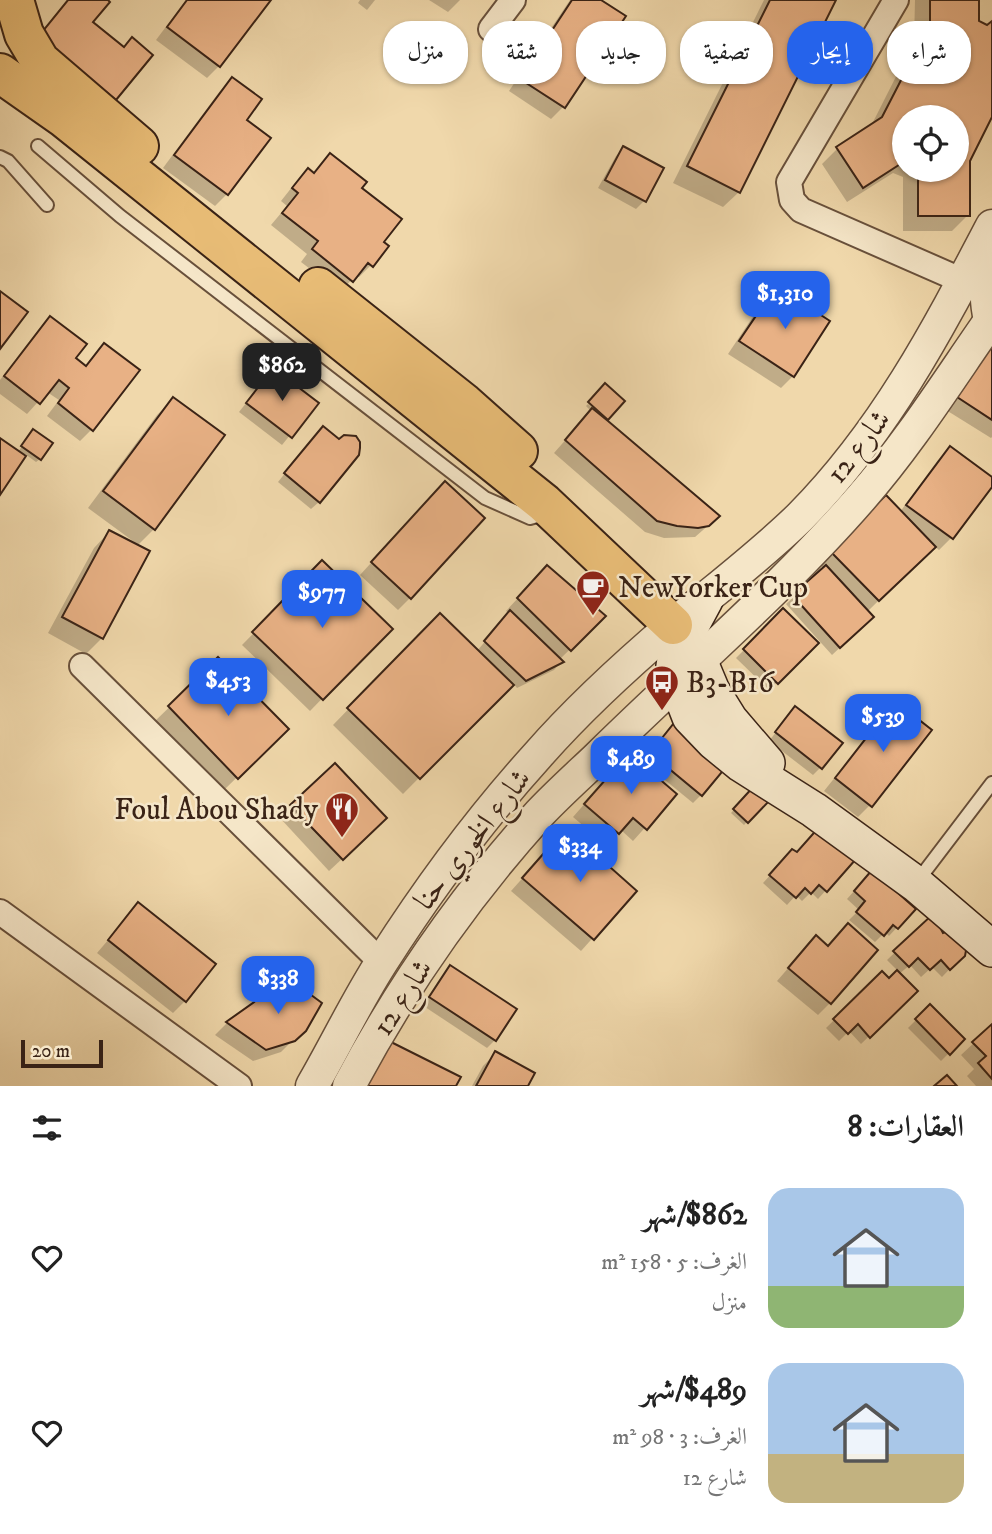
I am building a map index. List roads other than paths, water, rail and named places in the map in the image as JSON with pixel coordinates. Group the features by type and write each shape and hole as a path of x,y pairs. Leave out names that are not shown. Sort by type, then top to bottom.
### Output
{"highway":[{"path":"14,0 24,34 40,61 146,152 464,403 530,462 550,507"},
{"path":"0,73 64,118 550,507 683,651"}],"main road":[{"path":"705,600 683,651 751,746 814,810 916,884 992,949"}],"street":[{"path":"497,21 513,0"},
{"path":"896,0 789,181 790,194 801,210 963,281"},
{"name":"شارع 12","path":"705,600 749,564 801,515 848,462 898,394 930,344 992,226"},
{"path":"991,320 986,304 986,288 992,270"},
{"name":"شارع 12","path":"349,1086 383,1024 432,950 485,880 541,813 683,651 802,560 862,496 949,382 991,320"},
{"name":"شارع الخوري حنا","path":"312,1086 381,962 454,856 536,756 593,696 683,651"},
{"path":"82,666 381,962"},
{"path":"0,912 239,1086"}],"lane":[{"path":"38,146 120,216 485,498 530,518 550,507"},
{"path":"0,157 8,162 47,205"},
{"path":"916,884 992,783"}],"place":[{"name":"NewYorker Cup","path":"593,617"},
{"name":"B3-B16","path":"662,712"},
{"name":"Foul Abou Shady","path":"342,839"}]}
